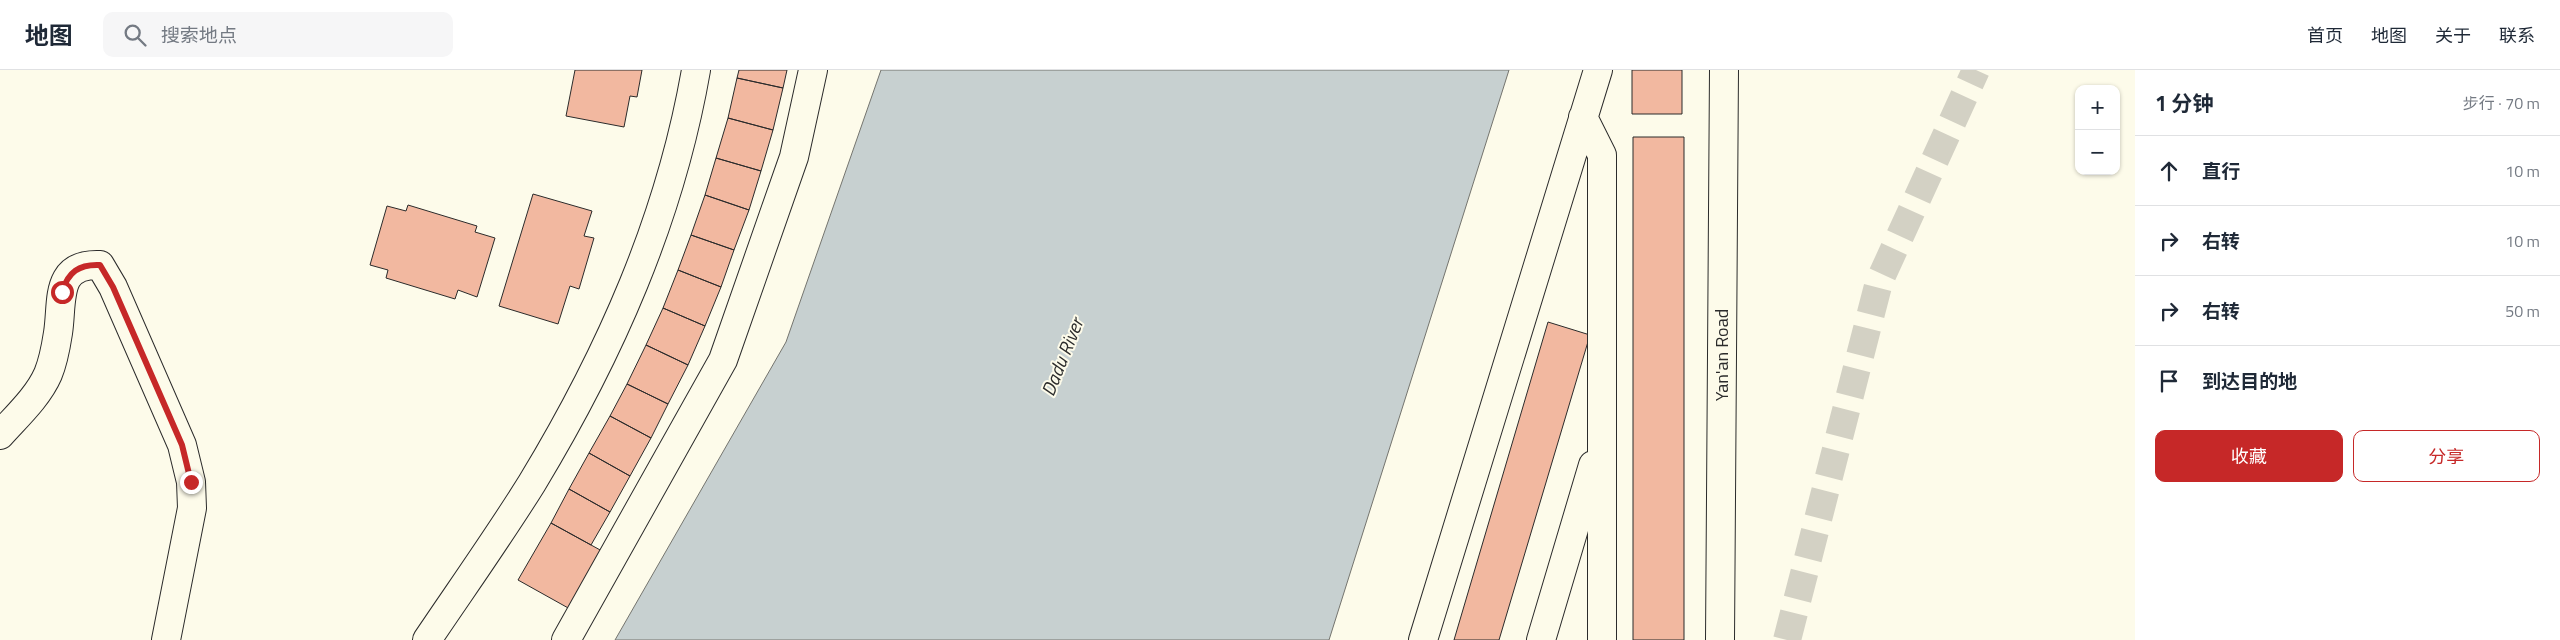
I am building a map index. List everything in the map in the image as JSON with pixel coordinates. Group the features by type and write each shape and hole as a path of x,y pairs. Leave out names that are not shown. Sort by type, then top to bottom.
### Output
{"main road":[{"path":"427,640 532,483 583,391 630,297 665,203 688,112 696,70"},
{"path":"566,640 723,360 794,157 813,70"},
{"path":"1423,640 1598,70"},
{"name":"Yan'an Road","path":"1720,640 1724,70"},
{"path":"1583,117 1602,156 1602,640"},
{"path":"0,435 33,397 48,374 58,333 62,292 66,279 75,270 88,265 100,265 113,287 182,445 191,482 192,508 166,640"},
{"path":"1541,640 1602,434"}],"water":[{"name":"Dadu River","path":"881,70 1509,70 1329,640 615,640 786,342"}],"building":[{"path":"575,70 642,70 637,97 630,96 624,127 566,116"},
{"path":"739,70 787,70 783,88 737,78"},
{"path":"1632,70 1682,70 1682,114 1632,114"},
{"path":"737,78 783,88 773,130 728,118"},
{"path":"728,118 773,130 761,171 716,158"},
{"path":"1633,137 1684,137 1684,640 1633,640"},
{"path":"716,158 761,171 749,210 705,195"},
{"path":"533,194 592,211 584,236 594,238 579,289 570,286 558,324 499,306"},
{"path":"705,195 749,210 734,250 691,235"},
{"path":"408,205 477,226 475,232 495,238 477,297 458,290 455,299 386,278 388,270 370,265 387,206 406,211"},
{"path":"691,235 734,250 721,287 678,270"},
{"path":"678,270 721,287 705,326 663,308"},
{"path":"663,308 705,326 688,365 646,345"},
{"path":"1548,322 1590,335 1499,640 1454,640"},
{"path":"646,345 688,365 668,404 627,384"},
{"path":"627,384 668,404 651,438 610,416"},
{"path":"610,416 651,438 630,476 589,453"},
{"path":"589,453 630,476 610,512 569,489"},
{"path":"569,489 610,512 591,545 551,523"},
{"path":"551,523 602,551 570,609 518,580"}],"tunnel":[{"path":"1787,640 1879,282 1976,70"}],"route":[{"path":"62,292 66,279 75,270 88,265 100,265 113,287 182,445 191,482"}]}
